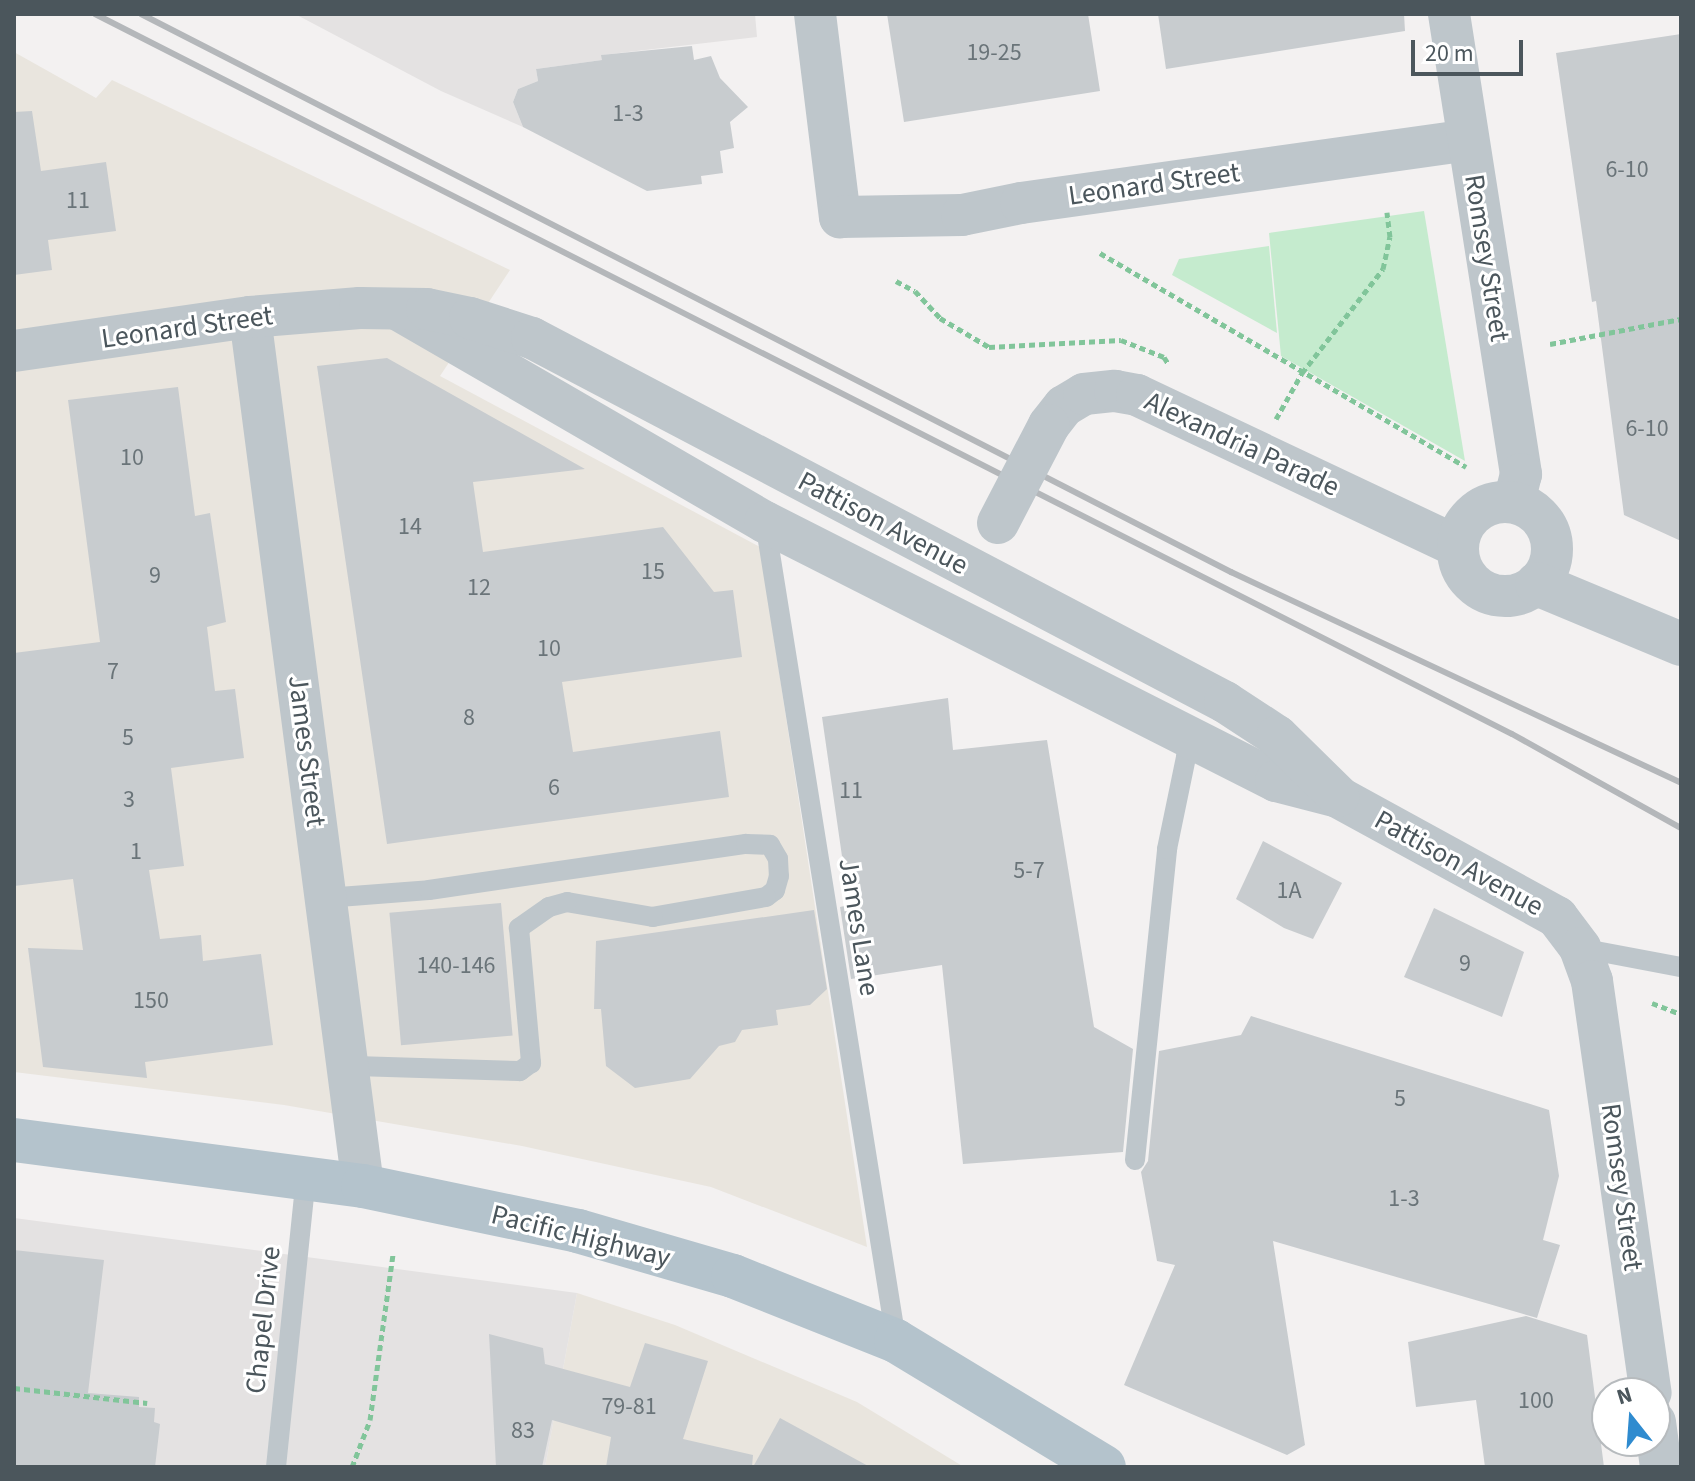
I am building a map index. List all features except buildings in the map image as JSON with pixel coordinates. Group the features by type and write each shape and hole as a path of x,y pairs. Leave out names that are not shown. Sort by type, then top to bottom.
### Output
{"main road":[{"name":"Pacific Highway","path":"14,1140 363,1186 578,1231 733,1276 896,1341 1104,1467"}],"street":[{"name":"Leonard Street","path":"815,14 840,217 962,215 1021,203 1468,140"},
{"name":"Romsey Street","path":"1449,14 1521,474 1514,502"},
{"name":"Leonard Street","path":"14,351 250,317 380,309"},
{"name":"Pattison Avenue","path":"380,309 765,522 1276,781 1338,797 1541,907 1564,924 1586,964"},
{"name":"Pattison Avenue","path":"380,309 427,309 470,318 532,338 1225,702 1277,736 1338,797"},
{"name":"James Street","path":"250,317 363,1186"},
{"name":"Alexandria Parade","path":"974,571 1049,425 1064,406 1084,394 1115,391 1137,395 1457,546"},
{"path":"1514,502 1528,507 1548,529 1552,559 1537,584 1507,596 1491,594 1466,576 1458,562 1457,546 1461,530 1470,516 1483,507 1514,502"},
{"path":"1537,584 1681,644"},
{"name":"Romsey Street","path":"1586,964 1649,1377"}],"lane":[{"name":"James Lane","path":"765,522 896,1341"},
{"path":"1135,1160 1167,849 1186,757 1194,739"},
{"path":"326,898 429,890 746,844 770,845 778,859 779,876 775,890 766,897 653,917 567,902 549,907 519,928 531,1063 520,1071 347,1066"},
{"path":"1586,964 1681,967"},
{"name":"Chapel Drive","path":"276,1467 306,1179"}],"path":[{"path":"1274,424 1302,373 1383,269 1390,237 1387,212"},
{"path":"1100,253 1466,467"},
{"path":"896,281 915,291 940,318 989,347 1121,340 1164,357 1176,376"},
{"path":"1550,344 1681,319"},
{"path":"1652,1003 1681,1014"},
{"path":"352,1467 370,1420 393,1254"},
{"path":"14,1388 147,1403"}],"shaded area":[{"path":"295,14 755,14 757,37 602,55 602,60 536,69 538,81 518,89 513,102 523,127 441,91"},
{"path":"14,52 96,98 112,80 510,270 440,376 760,547 867,1247 711,1187 522,1146 284,1105 14,1072"},
{"path":"14,1218 577,1293 545,1467 14,1467"},
{"path":"577,1293 675,1325 857,1402 964,1467 545,1467"}],"green space":[{"path":"1424,211 1465,461 1281,356 1269,233"},
{"path":"1269,246 1277,333 1172,275 1179,259"}],"railway":[{"path":"95,14 1512,734 1681,828"},
{"path":"141,14 1231,572 1681,783"}]}
